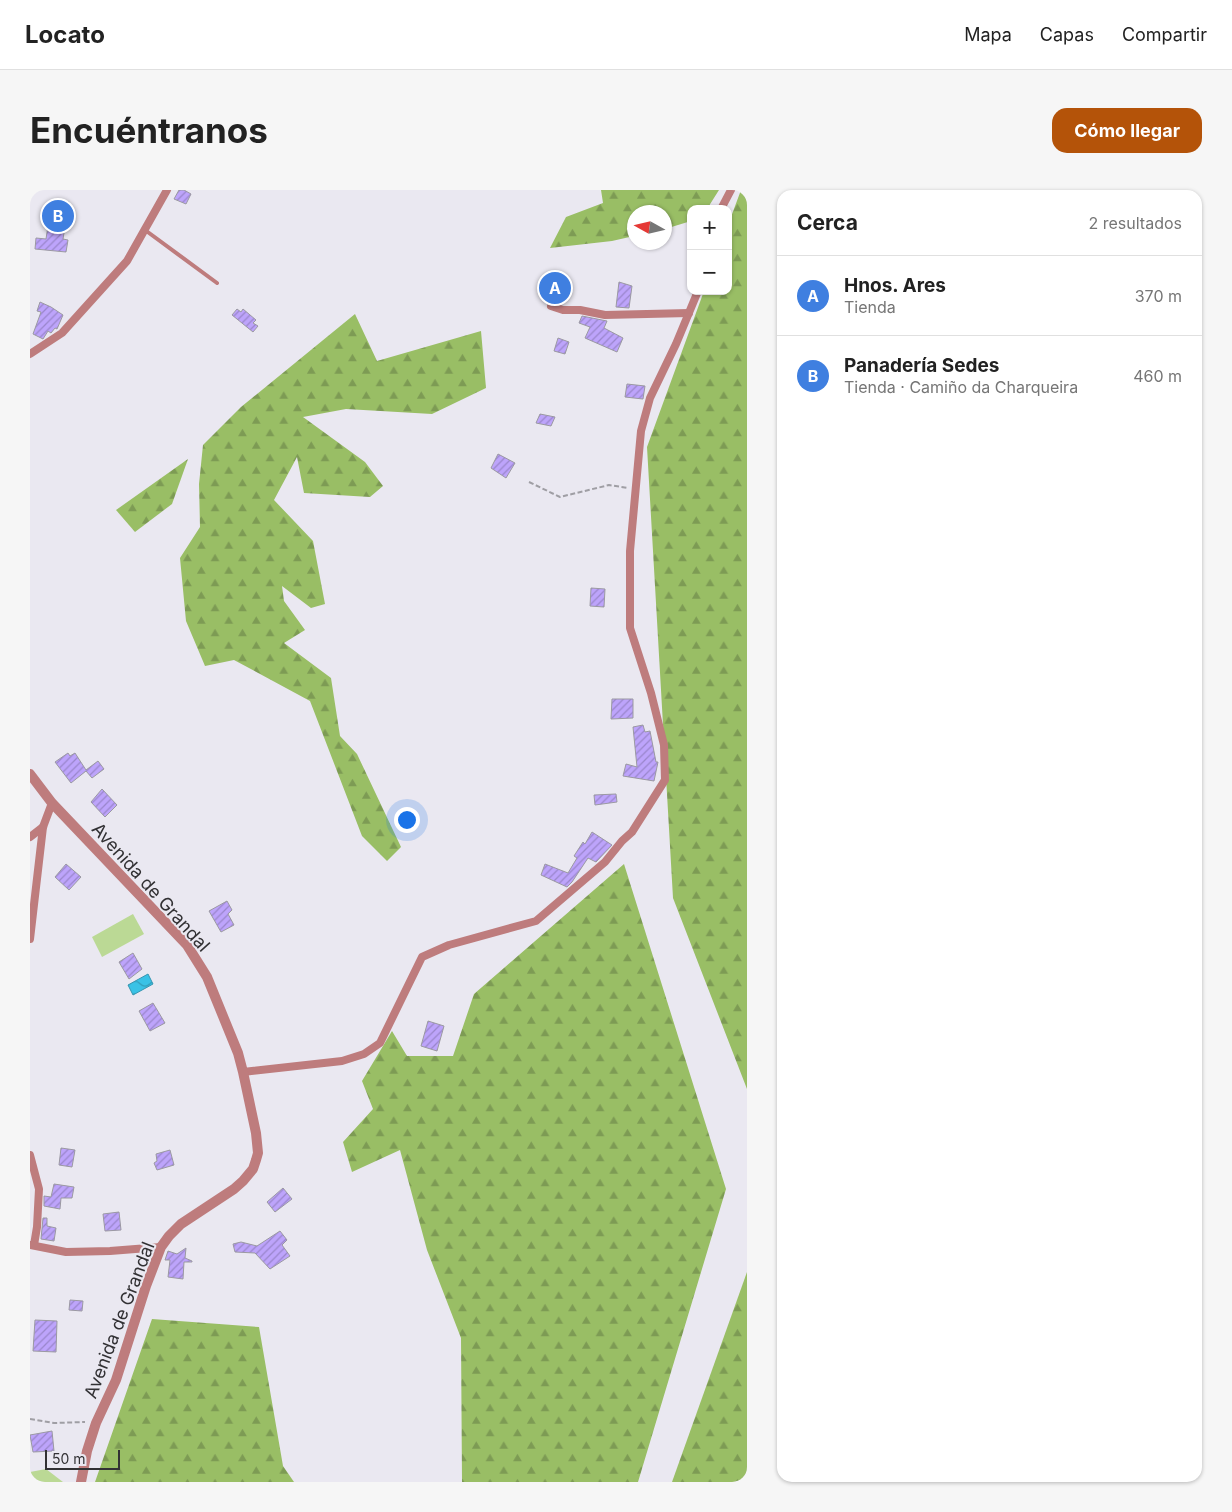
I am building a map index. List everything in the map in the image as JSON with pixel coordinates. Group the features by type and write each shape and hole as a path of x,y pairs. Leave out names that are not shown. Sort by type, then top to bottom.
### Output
{"street":[{"path":"30,354 62,333 127,261 167,190"},
{"path":"723,205 731,190"},
{"path":"244,1072 342,1061 364,1054 380,1044 422,957 449,944 536,921 606,862 622,841 632,832 665,780 664,745 651,693 630,628 630,551 641,431 650,398 696,295"},
{"path":"551,306 563,310 580,310 605,315 689,313"},
{"name":"Avenida de Grandal","path":"30,774 52,804 187,945 207,977 244,1072 258,1152 253,1169 234,1189 181,1224 161,1247 146,1286 116,1380 96,1423 87,1451 81,1482"},
{"path":"30,939 43,827 52,804"},
{"path":"30,837 43,827"},
{"path":"30,1155 39,1189 38,1227 32,1245 66,1252 161,1247"}],"lane":[{"path":"145,230 217,283"}],"path":[{"path":"529,482 560,497 609,485 635,489"},
{"path":"30,1419 54,1422 96,1423"}],"green space":[{"path":"601,190 719,190 710,205 687,205 687,222 672,227 672,205 627,205 627,238 550,248 566,217 603,203"},
{"path":"741,190 747,190 747,1089 673,898 647,447 703,295 732,295 732,214"},
{"path":"355,314 377,361 481,331 486,388 432,414 346,409 303,417 365,462 383,486 370,497 304,493 297,457 274,500 313,541 325,604 311,608 282,586 284,601 305,630 284,643 331,678 340,736 357,754 401,847 387,861 362,836 310,701 234,660 205,666 186,621 180,558 200,527 199,484 203,445 241,407"},
{"path":"188,459 172,504 135,532 116,510"},
{"path":"624,864 726,1189 638,1482 462,1482 461,1338 427,1250 400,1150 352,1172 343,1142 373,1109 362,1081 392,1031 407,1056 453,1056 474,994"},
{"path":"133,914 144,934 102,957 92,937"},
{"path":"747,1272 747,1482 672,1482"},
{"path":"152,1319 259,1327 283,1466 294,1482 95,1482"},
{"path":"46,1469 63,1482 31,1482 30,1472"}],"water":[{"path":"148,974 153,984 133,995 128,985"}],"building":[{"path":"179,190 184,190 191,194 186,204 174,199"},
{"path":"52,200 69,202 63,239 68,240 66,252 35,249 36,238 46,239"},
{"path":"543,278 569,284 566,297 541,291"},
{"path":"619,282 632,286 629,308 616,307"},
{"path":"40,302 63,315 57,329 55,328 51,333 48,331 43,339 33,334 41,312 37,311"},
{"path":"237,309 241,312 243,309 256,320 253,323 258,326 253,332 232,315"},
{"path":"582,316 607,321 604,328 623,338 617,352 585,338 590,327 579,323"},
{"path":"558,338 569,342 565,354 554,351"},
{"path":"627,384 645,386 643,399 625,397"},
{"path":"540,414 555,417 551,426 536,423"},
{"path":"498,454 515,463 506,478 491,468"},
{"path":"591,588 605,589 604,607 590,606"},
{"path":"612,699 633,699 633,718 611,719"},
{"path":"643,725 645,732 650,731 656,762 658,762 654,781 623,776 626,764 637,767 633,727"},
{"path":"68,753 70,756 75,753 86,770 98,761 104,769 92,778 86,771 71,783 55,762"},
{"path":"102,789 117,805 105,817 91,802"},
{"path":"616,794 617,802 595,805 594,795"},
{"path":"592,832 612,845 596,862 588,858 567,887 541,875 545,864 568,873 577,858 574,856 583,842 585,844"},
{"path":"66,864 81,877 69,890 55,877"},
{"path":"227,901 232,910 228,914 234,925 221,932 209,911"},
{"path":"133,953 142,969 129,979 119,962"},
{"path":"153,1003 165,1023 150,1031 139,1011"},
{"path":"428,1021 444,1026 437,1051 421,1046"},
{"path":"61,1148 75,1150 72,1167 59,1165"},
{"path":"170,1150 174,1165 157,1170 154,1163 157,1161 156,1154"},
{"path":"54,1184 74,1187 72,1198 61,1198 60,1209 44,1206 44,1196 51,1197"},
{"path":"283,1188 292,1199 275,1212 267,1202"},
{"path":"119,1212 121,1230 105,1231 103,1214"},
{"path":"43,1218 47,1218 47,1226 56,1228 54,1241 41,1239"},
{"path":"280,1231 287,1240 282,1245 290,1256 270,1269 255,1253 235,1252 233,1244 241,1242 257,1246"},
{"path":"186,1248 185,1258 192,1262 184,1262 183,1279 168,1277 170,1260 165,1260 168,1251 177,1254"},
{"path":"70,1300 83,1301 82,1311 69,1310"},
{"path":"35,1320 57,1321 56,1352 33,1351"},
{"path":"52,1431 54,1451 33,1452 30,1435"}],"place":[{"name":"Panadería Sedes","path":"58,216"},
{"name":"Hnos. Ares","path":"555,288"}]}
